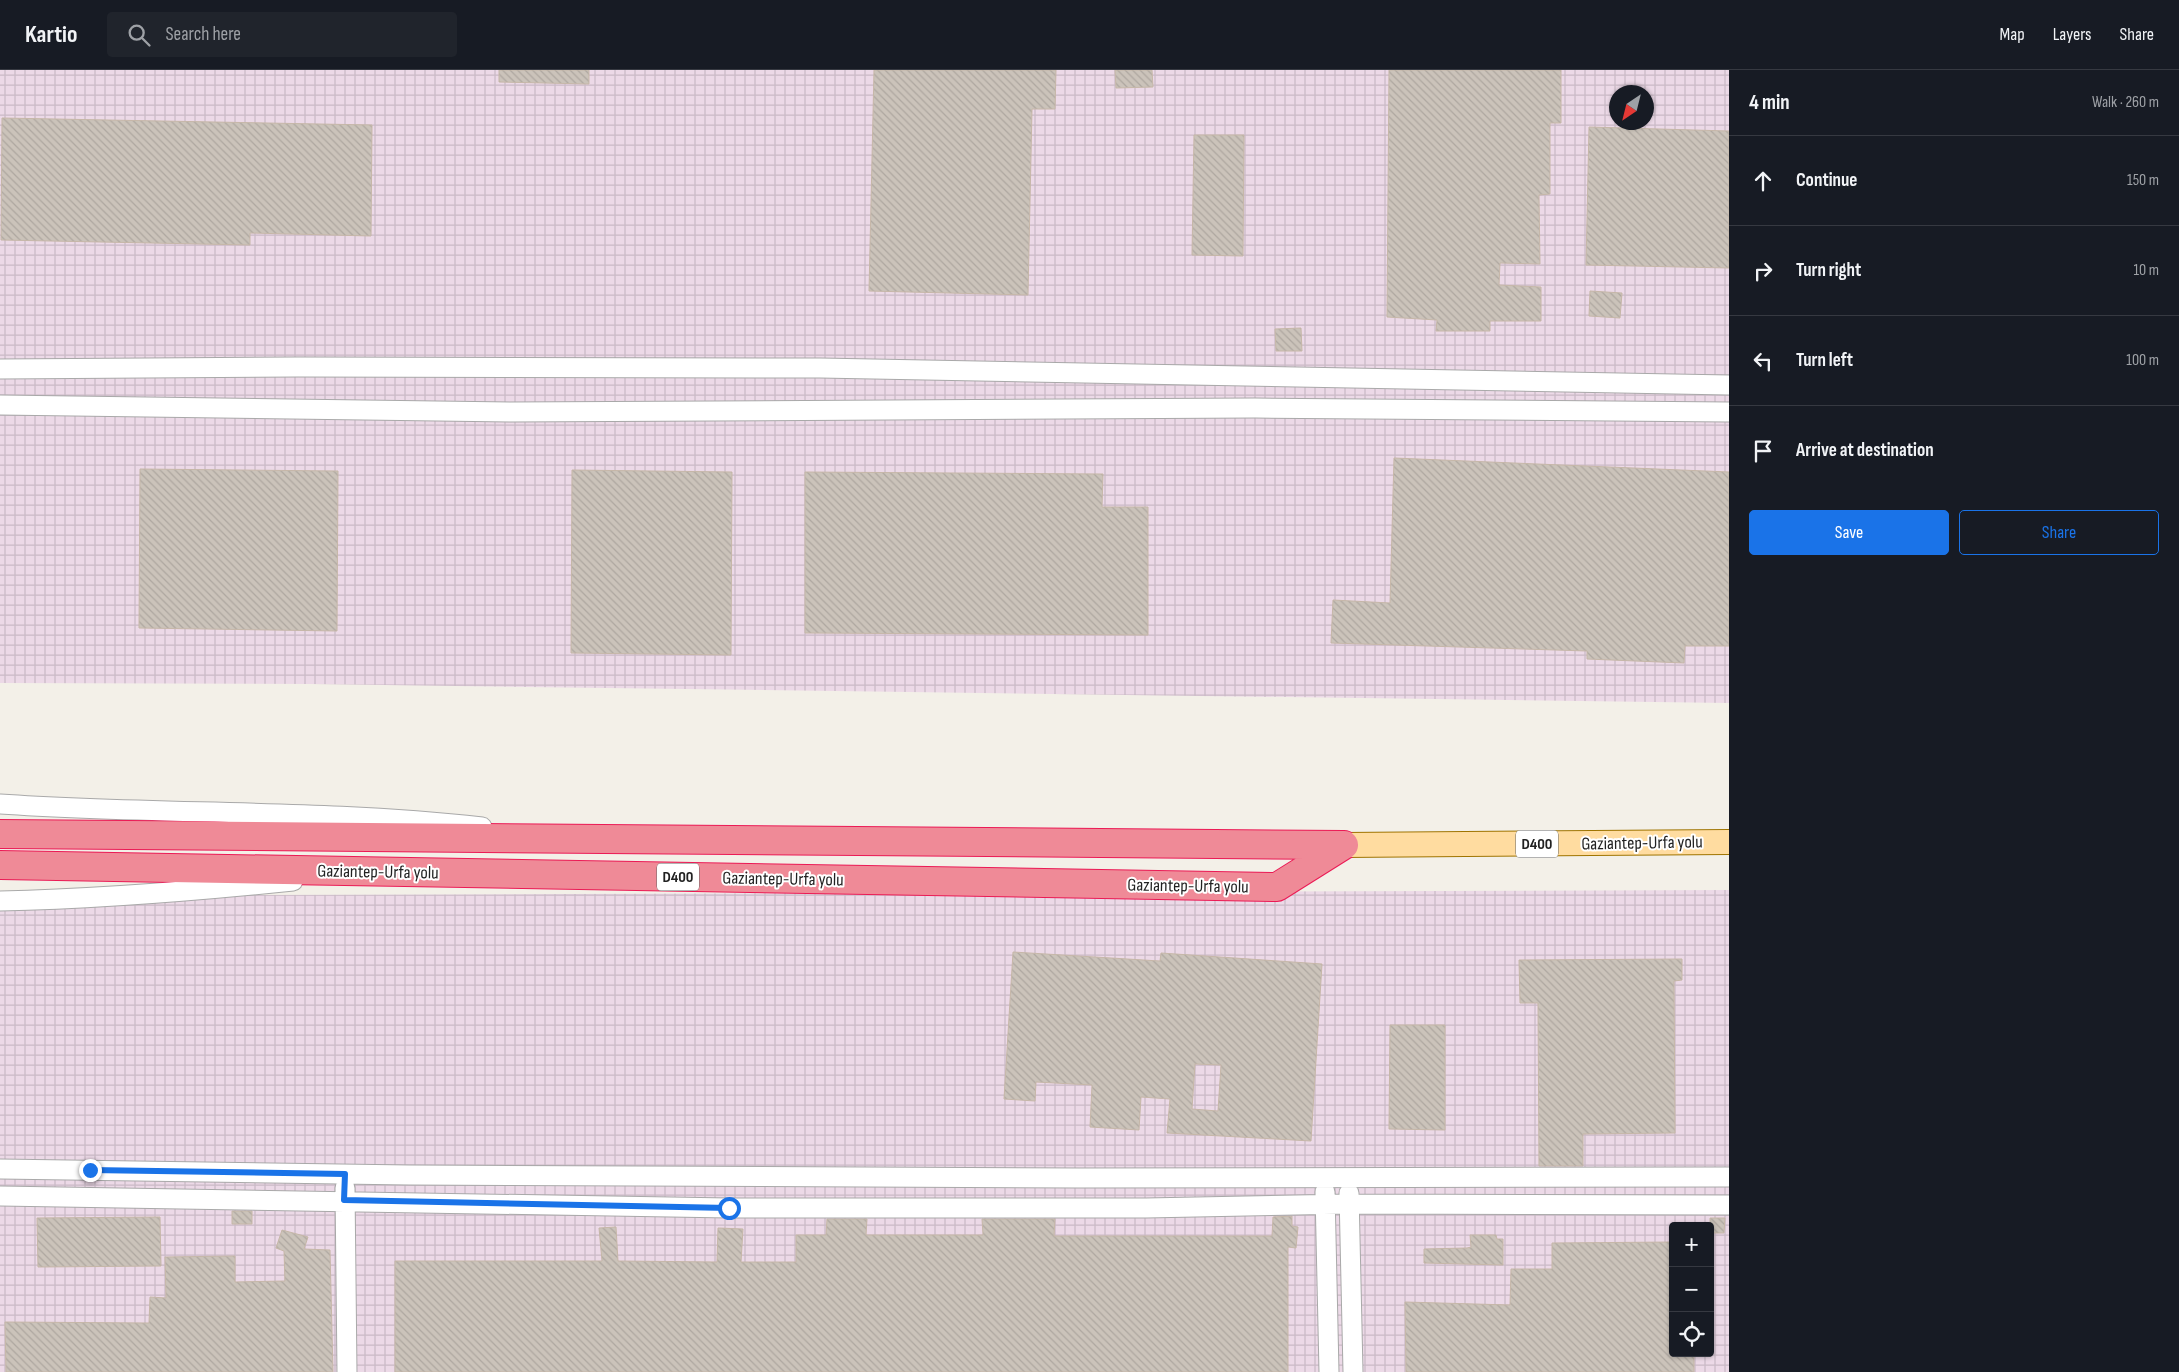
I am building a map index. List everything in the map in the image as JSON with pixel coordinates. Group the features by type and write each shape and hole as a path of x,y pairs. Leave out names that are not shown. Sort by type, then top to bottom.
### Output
{"highway":[{"name":"Gaziantep-Urfa yolu","path":"0,834 1344,845"},
{"name":"Gaziantep-Urfa yolu","path":"0,865 1277,887 1344,845"}],"main road":[{"name":"Gaziantep-Urfa yolu","path":"1344,845 1729,842"}],"street":[{"path":"0,369 288,367 820,368 1729,385"},
{"path":"0,405 510,412 1283,408 1729,412"},
{"path":"0,804 142,812 417,820 593,839"},
{"path":"0,901 64,900 182,893 376,872"},
{"path":"0,1170 345,1174 1323,1178 1729,1176"},
{"path":"345,1174 347,1372"},
{"path":"1348,1177 1353,1372"},
{"path":"1323,1178 1326,1205 1329,1372"},
{"path":"0,1196 344,1200 729,1208 1146,1208 1350,1204 1729,1205"}],"shaded area":[{"path":"0,70 1729,70 1729,703 311,684 0,683"},
{"path":"1729,890 1729,1372 0,1372 0,896"}],"building":[{"path":"499,70 589,70 589,84 499,82"},
{"path":"874,70 1056,70 1055,109 1032,109 1028,295 869,291"},
{"path":"1115,70 1152,70 1153,87 1116,88"},
{"path":"1389,70 1561,70 1561,123 1550,123 1550,194 1539,195 1540,264 1500,263 1499,285 1541,287 1541,321 1490,321 1490,331 1436,331 1437,320 1387,317"},
{"path":"2,118 372,125 371,236 250,233 250,245 1,240"},
{"path":"1589,127 1609,128 1609,130 1654,129 1729,131 1729,268 1586,265"},
{"path":"1194,135 1244,135 1243,256 1192,255"},
{"path":"1590,291 1622,293 1620,318 1589,316"},
{"path":"1301,328 1302,351 1276,351 1275,329"},
{"path":"1394,458 1729,472 1729,646 1685,646 1684,663 1587,659 1587,651 1331,643 1333,600 1390,603"},
{"path":"140,469 338,471 337,631 139,628"},
{"path":"572,470 732,472 731,655 571,653"},
{"path":"805,472 1103,474 1102,507 1148,507 1148,635 805,633"},
{"path":"1013,952 1160,961 1161,953 1322,964 1311,1141 1167,1133 1170,1099 1141,1097 1139,1130 1090,1127 1092,1085 1036,1082 1035,1101 1004,1099","holes":["1195,1064 1221,1065 1218,1111 1192,1109"]},
{"path":"1682,959 1682,980 1674,981 1675,1133 1583,1134 1583,1166 1539,1166 1538,1003 1520,1003 1519,960"},
{"path":"1390,1025 1445,1025 1445,1130 1389,1129"},
{"path":"232,1211 252,1211 252,1224 232,1224"},
{"path":"1292,1216 1292,1226 1298,1227 1296,1248 1288,1247 1288,1372 395,1372 395,1261 602,1261 599,1228 616,1227 618,1261 717,1262 718,1228 743,1229 741,1262 796,1262 796,1235 826,1235 827,1219 867,1219 866,1235 983,1235 982,1219 1055,1219 1054,1236 1272,1236 1273,1217"},
{"path":"160,1217 161,1266 38,1267 37,1218"},
{"path":"1710,1218 1725,1218 1724,1233 1714,1233 1714,1222 1710,1222"},
{"path":"282,1230 308,1237 304,1249 330,1250 333,1372 6,1372 5,1322 149,1323 150,1297 166,1298 165,1257 235,1256 235,1282 285,1281 284,1251 276,1248"},
{"path":"1470,1235 1496,1235 1497,1239 1503,1239 1503,1265 1424,1263 1424,1249 1471,1247"},
{"path":"1669,1242 1669,1357 1694,1357 1694,1372 1406,1372 1405,1302 1510,1305 1511,1269 1552,1269 1552,1243"}],"route":[{"path":"90,1170 345,1174 344,1200 729,1208"}]}
